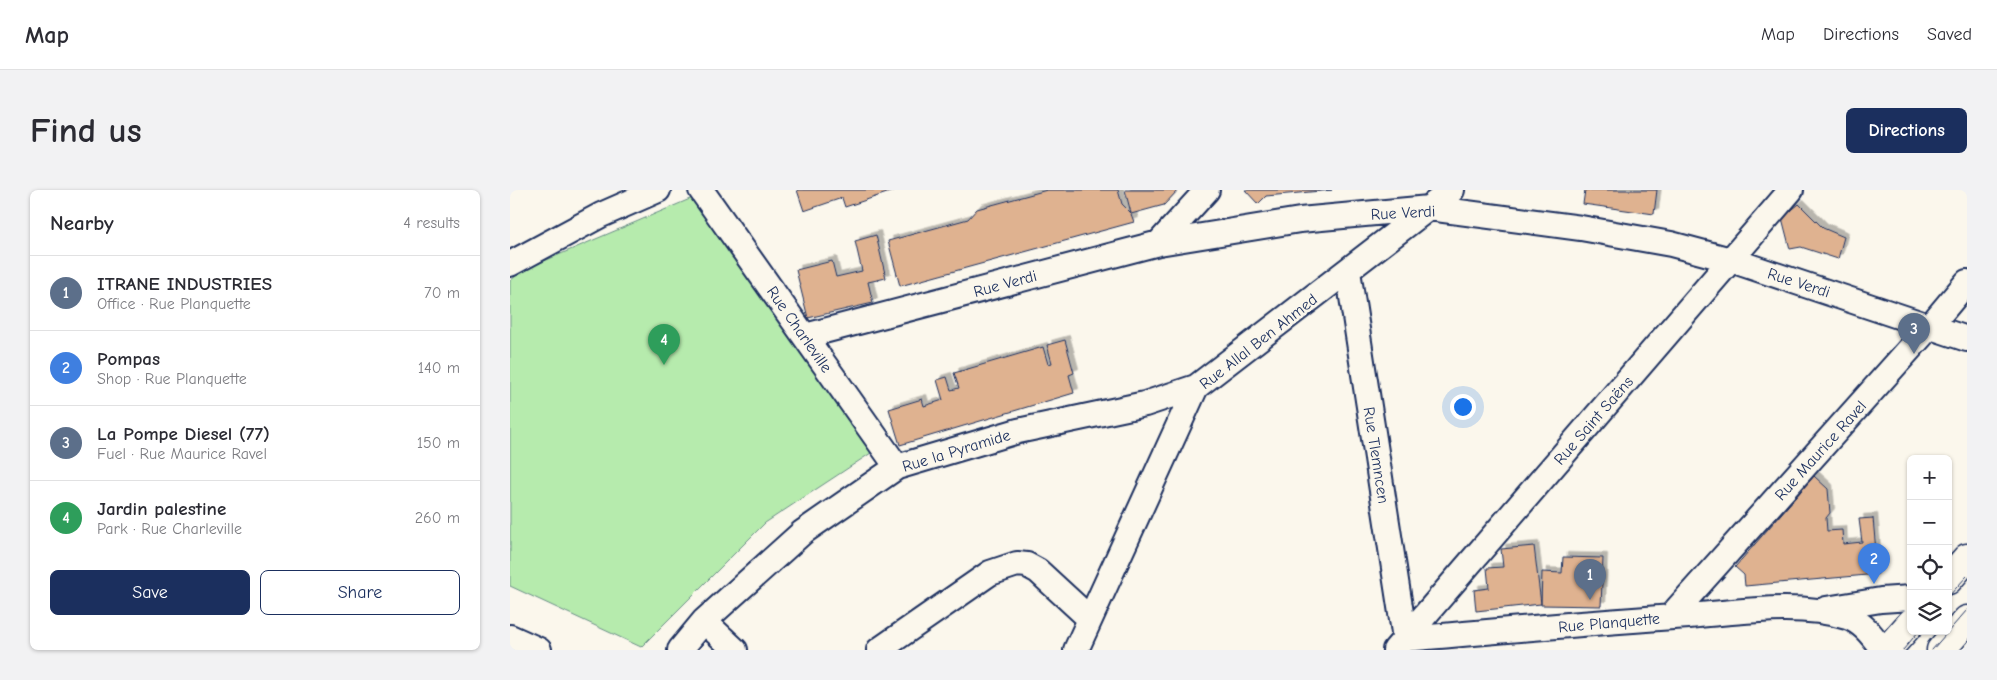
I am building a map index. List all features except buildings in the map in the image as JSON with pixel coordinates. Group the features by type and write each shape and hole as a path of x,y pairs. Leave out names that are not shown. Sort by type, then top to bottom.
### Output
{"main road":[{"path":"1952,575 1967,558"},
{"path":"1942,650 1967,620"},
{"path":"1888,650 1907,628"}],"street":[{"path":"510,264 601,215 658,190"},
{"name":"Rue Charleville","path":"701,190 897,468"},
{"path":"1159,243 1207,190"},
{"name":"Rue Allal Ben Ahmed","path":"1076,650 1196,387 1452,190"},
{"name":"Rue Saint Saëns","path":"1400,644 1791,190"},
{"name":"Rue Verdi","path":"805,336 1159,243 1300,220 1429,208 1582,228 1672,244 1731,260 1931,325 1967,339"},
{"name":"Rue Tlemncen","path":"1348,271 1400,644"},
{"name":"Rue Maurice Ravel","path":"1670,617 1931,325 1967,282"},
{"name":"Rue la Pyramide","path":"680,650 704,621 804,532 897,468 1018,432 1145,404 1196,387"},
{"path":"879,650 990,573 1017,564 1027,565 1038,571 1090,619"},
{"name":"Rue Planquette","path":"1400,644 1670,617 1753,611 1813,611 1881,600 1907,598"},
{"name":"Rue Planquette","path":"1813,611 1855,620 1862,625 1883,650"},
{"path":"704,621 735,650"},
{"path":"510,637 539,650"}],"green space":[{"path":"697,196 877,449 765,523 641,647 510,586 510,281 523,270"}],"tram line":[{"path":"1952,593 1967,576"},
{"path":"1932,650 1967,610"},
{"path":"1903,650 1916,635"}],"place":[{"name":"La Pompe Diesel (77)","path":"1914,354"},
{"name":"Jardin palestine","path":"664,365"},
{"name":"Pompas","path":"1874,584"},
{"name":"ITRANE INDUSTRIES","path":"1590,600"}]}
